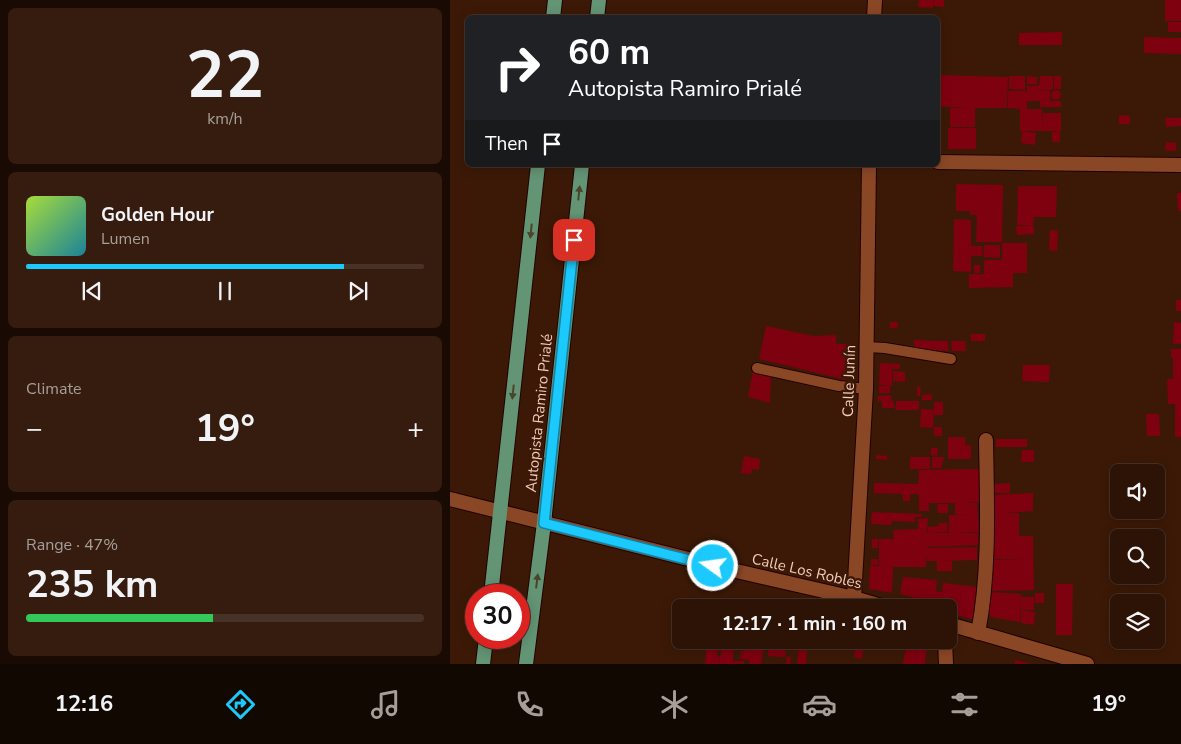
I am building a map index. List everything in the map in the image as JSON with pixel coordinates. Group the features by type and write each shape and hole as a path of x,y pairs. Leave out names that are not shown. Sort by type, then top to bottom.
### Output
{"highway":[{"path":"553,15 555,0"},
{"path":"597,15 599,0"},
{"name":"Autopista Ramiro Prialé","path":"492,584 538,167"},
{"name":"Autopista Ramiro Prialé","path":"526,664 544,523 582,167"},
{"path":"483,664 485,649"}],"street":[{"path":"874,15 875,0"},
{"path":"940,162 1181,165"},
{"name":"Calle Junín","path":"854,598 866,389 869,167"},
{"path":"978,633 982,614 986,550 986,440"},
{"name":"Calle Los Robles","path":"450,498 732,570 857,599"},
{"path":"957,626 1087,664"},
{"path":"945,649 946,664"}],"lane":[{"path":"867,347 885,348 951,359"},
{"path":"757,368 839,386 866,389"}],"building":[{"path":"919,0 934,0 933,8 918,7"},
{"path":"934,0 944,0 944,7 934,6"},
{"path":"1165,0 1181,0 1181,21 1165,21"},
{"path":"1168,22 1181,22 1181,32 1168,32"},
{"path":"1062,32 1062,45 1019,45 1019,33"},
{"path":"1144,37 1181,38 1181,54 1144,53"},
{"path":"940,75 1008,77 1007,108 975,108 975,127 950,127 950,108 968,107 940,107"},
{"path":"1009,76 1025,76 1025,90 1009,89"},
{"path":"1027,76 1037,77 1037,85 1027,84"},
{"path":"1040,76 1053,76 1053,89 1040,91 1050,91 1050,101 1061,101 1061,107 1040,107 1040,101 1027,101 1027,109 1042,109 1042,126 1043,113 1061,113 1061,131 1020,131 1020,109 1008,108 1008,91 1027,91 1027,86 1039,86"},
{"path":"1054,76 1061,76 1061,89 1054,89"},
{"path":"1054,90 1058,90 1061,95 1060,99 1054,100 1051,97 1051,93"},
{"path":"1119,115 1130,116 1130,124 1119,124"},
{"path":"1165,118 1181,118 1181,126 1166,127"},
{"path":"948,128 976,128 976,149 948,149"},
{"path":"1022,131 1036,133 1035,145 1021,143"},
{"path":"1060,131 1060,142 1052,142 1052,132"},
{"path":"1166,142 1176,143 1176,151 1165,150"},
{"path":"956,184 1003,185 1002,242 976,242 977,215 970,215 970,211 956,211"},
{"path":"1018,186 1057,186 1056,217 1034,217 1033,226 1017,225"},
{"path":"1177,193 1181,193 1181,211 1178,211"},
{"path":"954,219 971,220 971,246 982,246 982,256 971,256 971,272 953,271"},
{"path":"1016,226 1034,226 1034,234 1017,235"},
{"path":"1050,230 1058,231 1057,251 1049,250"},
{"path":"1002,243 1027,243 1027,273 1013,273 1013,287 969,288 969,274 984,274 984,260 1002,260"},
{"path":"984,245 1000,245 1000,258 983,257"},
{"path":"974,265 980,265 980,273 974,273"},
{"path":"1176,300 1181,300 1181,311 1176,311"},
{"path":"890,322 898,322 897,328 890,328"},
{"path":"1174,322 1181,323 1181,344 1173,344"},
{"path":"766,326 814,336 836,335 836,344 847,344 846,380 759,359"},
{"path":"971,334 985,334 985,341 971,341"},
{"path":"914,340 948,341 948,351 914,350"},
{"path":"951,341 965,341 966,351 952,351"},
{"path":"1171,349 1181,349 1181,437 1175,437 1175,404 1168,404 1167,379 1173,379"},
{"path":"880,363 900,364 900,369 892,369 892,386 879,385"},
{"path":"1023,365 1050,365 1049,382 1022,381"},
{"path":"753,371 771,376 770,403 748,397"},
{"path":"893,371 905,372 905,382 893,381"},
{"path":"879,386 890,386 890,393 879,393"},
{"path":"917,387 921,387 920,396 917,396"},
{"path":"932,394 932,400 922,400 922,395"},
{"path":"891,395 892,401 894,401 894,408 882,408 882,401 878,401 878,396"},
{"path":"896,401 919,401 919,410 895,410"},
{"path":"934,402 943,402 943,415 934,415"},
{"path":"921,409 934,410 933,428 920,427"},
{"path":"1146,414 1159,414 1160,436 1147,436"},
{"path":"934,427 942,427 942,436 934,436"},
{"path":"948,437 965,437 965,445 971,445 971,459 948,459"},
{"path":"996,439 1027,439 1027,447 996,447"},
{"path":"931,448 938,448 937,456 931,455"},
{"path":"1022,450 1034,450 1034,462 1021,462"},
{"path":"876,455 887,456 887,460 876,459"},
{"path":"744,456 760,459 759,470 752,469 751,474 741,473"},
{"path":"910,457 930,457 930,469 910,469"},
{"path":"932,457 944,457 941,468 932,468"},
{"path":"980,469 980,502 962,503 977,503 979,532 955,532 978,533 978,545 927,547 977,547 977,560 940,561 952,561 952,571 937,571 937,561 927,561 926,555 926,567 893,567 892,593 869,589 870,566 879,566 879,539 894,539 893,530 918,529 918,519 928,518 927,533 949,533 949,515 967,514 955,514 955,503 929,503 929,511 919,511 919,494 910,494 910,501 903,501 903,494 874,493 874,483 918,484 919,470"},
{"path":"1010,483 1010,493 994,493 994,484"},
{"path":"1033,493 1033,511 1003,513 1019,513 1019,536 1033,536 1034,590 990,591 991,560 1026,560 991,559 995,513 992,513 992,495"},
{"path":"937,504 948,504 948,513 938,513"},
{"path":"872,512 922,514 921,517 915,517 915,522 892,521 891,525 871,524"},
{"path":"939,523 947,523 948,532 928,533 928,527 938,526"},
{"path":"872,539 878,539 878,548 872,548"},
{"path":"871,559 878,559 878,565 871,565"},
{"path":"903,577 937,580 936,591 942,592 943,583 978,587 975,620 957,615 957,599 919,599 900,594"},
{"path":"1056,584 1073,584 1072,635 1056,635"},
{"path":"990,592 1021,594 1020,622 991,617 989,614"},
{"path":"1035,593 1044,593 1044,603 1035,603"},
{"path":"1021,597 1034,597 1034,610 1021,610"},
{"path":"1021,610 1035,612 1034,625 1021,623"},
{"path":"706,649 718,649 717,656 720,657 719,664 705,664"},
{"path":"722,649 734,649 733,661 744,661 744,664 719,664"},
{"path":"745,649 764,649 761,664 749,664 749,660 740,659 741,651 745,651"},
{"path":"768,649 786,649 785,657 768,656"},
{"path":"799,649 807,649 806,664 797,664"},
{"path":"855,649 863,650 862,659 854,657"},
{"path":"906,649 927,649 925,664 903,664"},
{"path":"787,656 791,657 790,664 786,664"},
{"path":"1015,660 1028,663 1028,664 1015,664"}],"route":[{"path":"574,240 544,523 713,566"}]}
